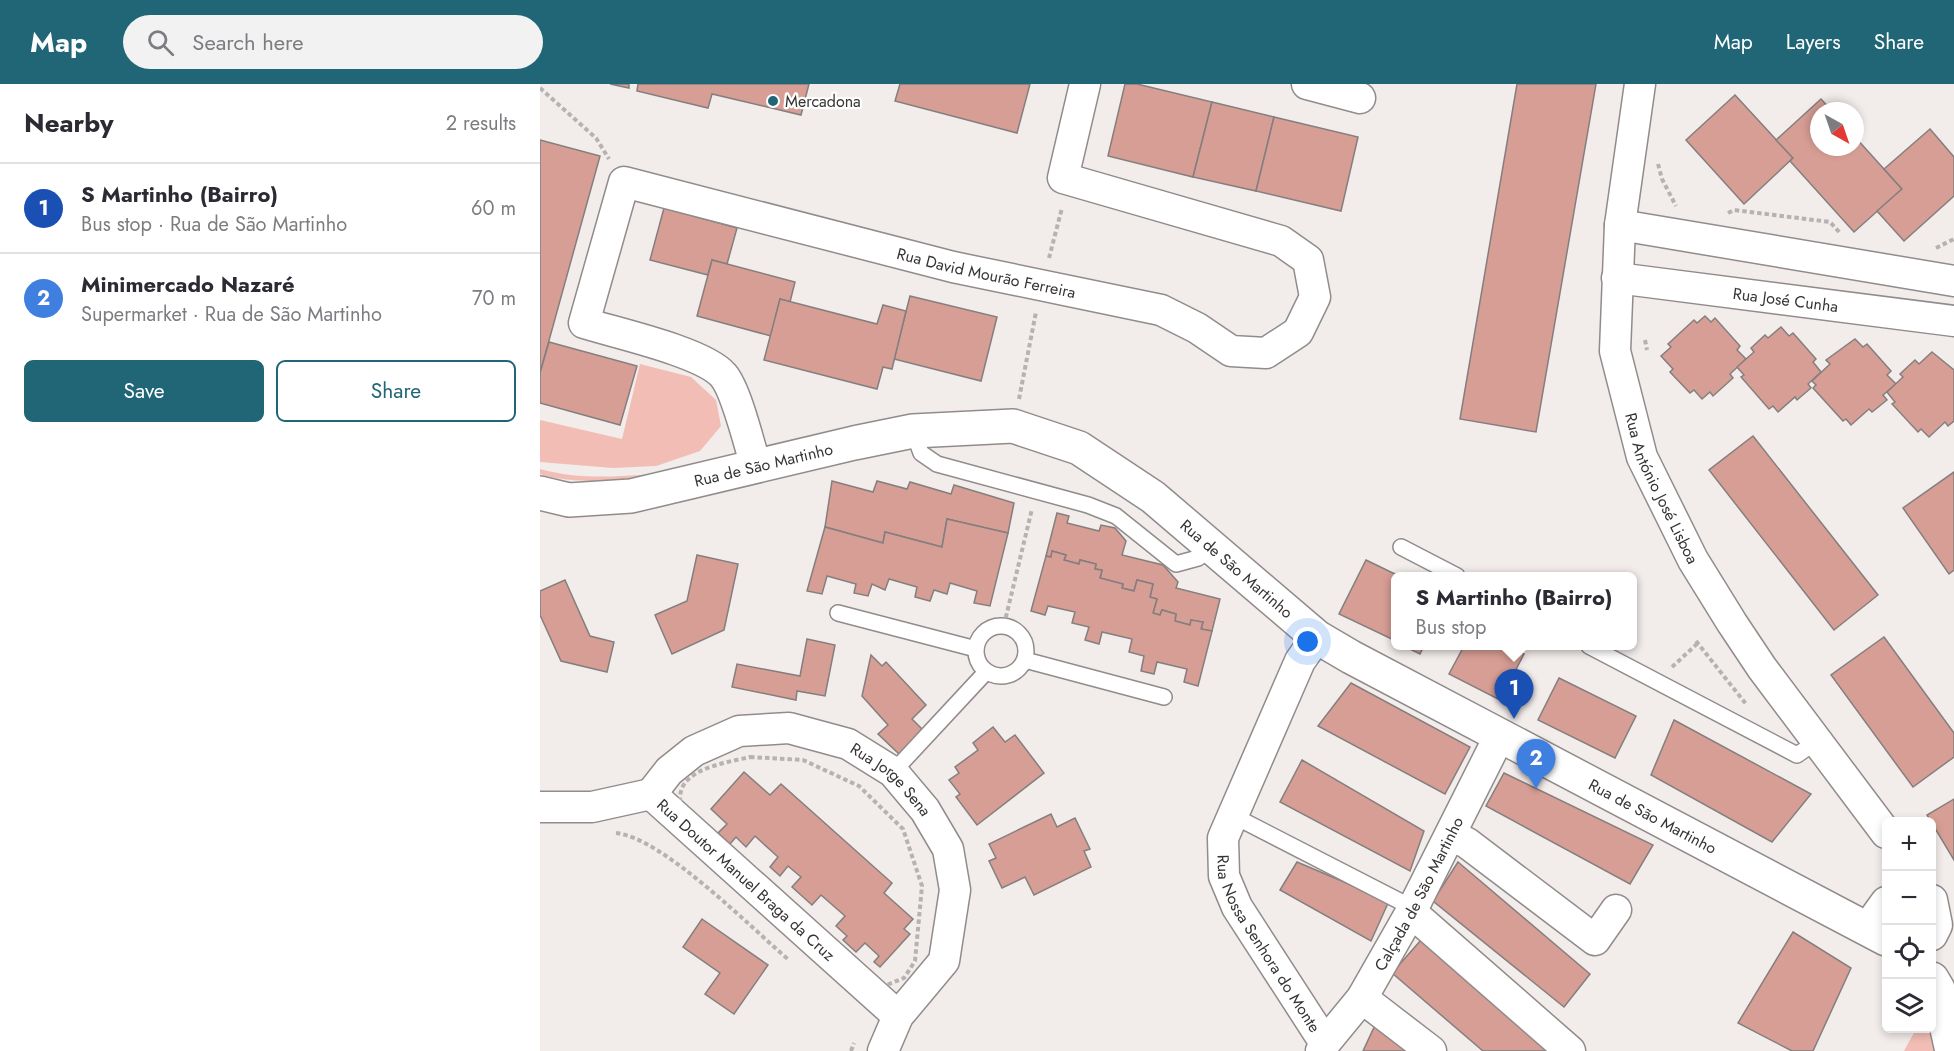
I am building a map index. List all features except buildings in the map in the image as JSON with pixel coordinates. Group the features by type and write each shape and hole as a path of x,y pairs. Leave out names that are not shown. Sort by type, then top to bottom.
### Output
{"street":[{"path":"1069,181 1063,178 1085,84"},
{"path":"1306,84 1360,98"},
{"name":"Rua António José Lisboa","path":"1640,84 1620,225 1615,351 1642,457 1699,569 1762,668 1882,826"},
{"name":"Rua David Mourão Ferreira","path":"624,182 953,267 1161,310 1197,328 1231,351 1266,353 1298,332 1315,297 1308,260 1281,241 1069,181"},
{"path":"624,182 584,323 688,354 724,375 742,418 756,467"},
{"path":"1620,225 1954,281"},
{"name":"Rua José Cunha","path":"1617,278 1954,321"},
{"name":"Rua de São Martinho","path":"540,493 569,500 631,496 913,431 1013,426 1079,448 1153,497 1317,637 1500,735 1880,922"},
{"name":"Rua Nossa Senhora do Monte","path":"1317,637 1300,661 1223,838 1224,876 1237,907 1323,1047"},
{"name":"Rua Jorge Sena","path":"651,794 669,771 694,751 738,731 789,728 799,730 848,744 892,772 924,810 948,849 955,890 944,961 898,1016 883,1051"},
{"name":"Calçada de São Martinho","path":"1323,1047 1362,998 1412,910 1500,735"},
{"name":"Rua Doutor Manuel Braga da Cruz","path":"540,807 592,807 651,794 898,1016"},
{"path":"1451,835 1467,843 1595,940 1616,910"},
{"path":"1412,910 1570,1051"},
{"path":"1936,986 1952,1051"},
{"path":"1362,998 1431,1051"}],"lane":[{"path":"913,431 921,453 937,464 1088,505 1116,516 1176,564 1198,558 1212,547"},
{"path":"1401,547 1449,572"},
{"path":"838,613 976,649"},
{"path":"1004,625 1014,630 1025,642 1025,660 1017,671 1010,675 993,676 986,672 976,657 976,649 983,634 990,628 1004,625"},
{"path":"1598,650 1797,755 1817,741"},
{"path":"1025,660 1164,697"},
{"path":"892,772 986,672"},
{"path":"1232,815 1412,910"}],"path":[{"path":"540,88 596,138 624,182"},
{"path":"1657,158 1662,178 1677,207 1687,210"},
{"path":"1016,411 1042,284 1069,181"},
{"path":"1719,219 1734,210 1830,222 1846,238"},
{"path":"1929,250 1947,245 1954,239"},
{"path":"1645,339 1647,350"},
{"path":"1004,625 1036,491"},
{"path":"1669,671 1698,643"},
{"path":"750,757 803,760 859,786 903,829 922,886 915,961 904,978 884,986 864,972 684,814 678,801 681,787 704,768 750,757"},
{"path":"630,834 684,870 796,966"},
{"path":"851,1051 858,1032"}],"shaded area":[{"path":"640,364 691,377 716,400 721,426 700,451 656,466 613,468 540,462 540,420 622,439"},
{"path":"540,469 592,476 680,472 681,477 610,481 573,480 540,474"},
{"path":"1914,1033 1936,1033 1952,1051 1904,1051"}],"place":[{"name":"Mercadona","path":"773,101"},
{"name":"S Martinho (Bairro)","path":"1514,719"},
{"name":"Minimercado Nazaré","path":"1536,789"}]}
